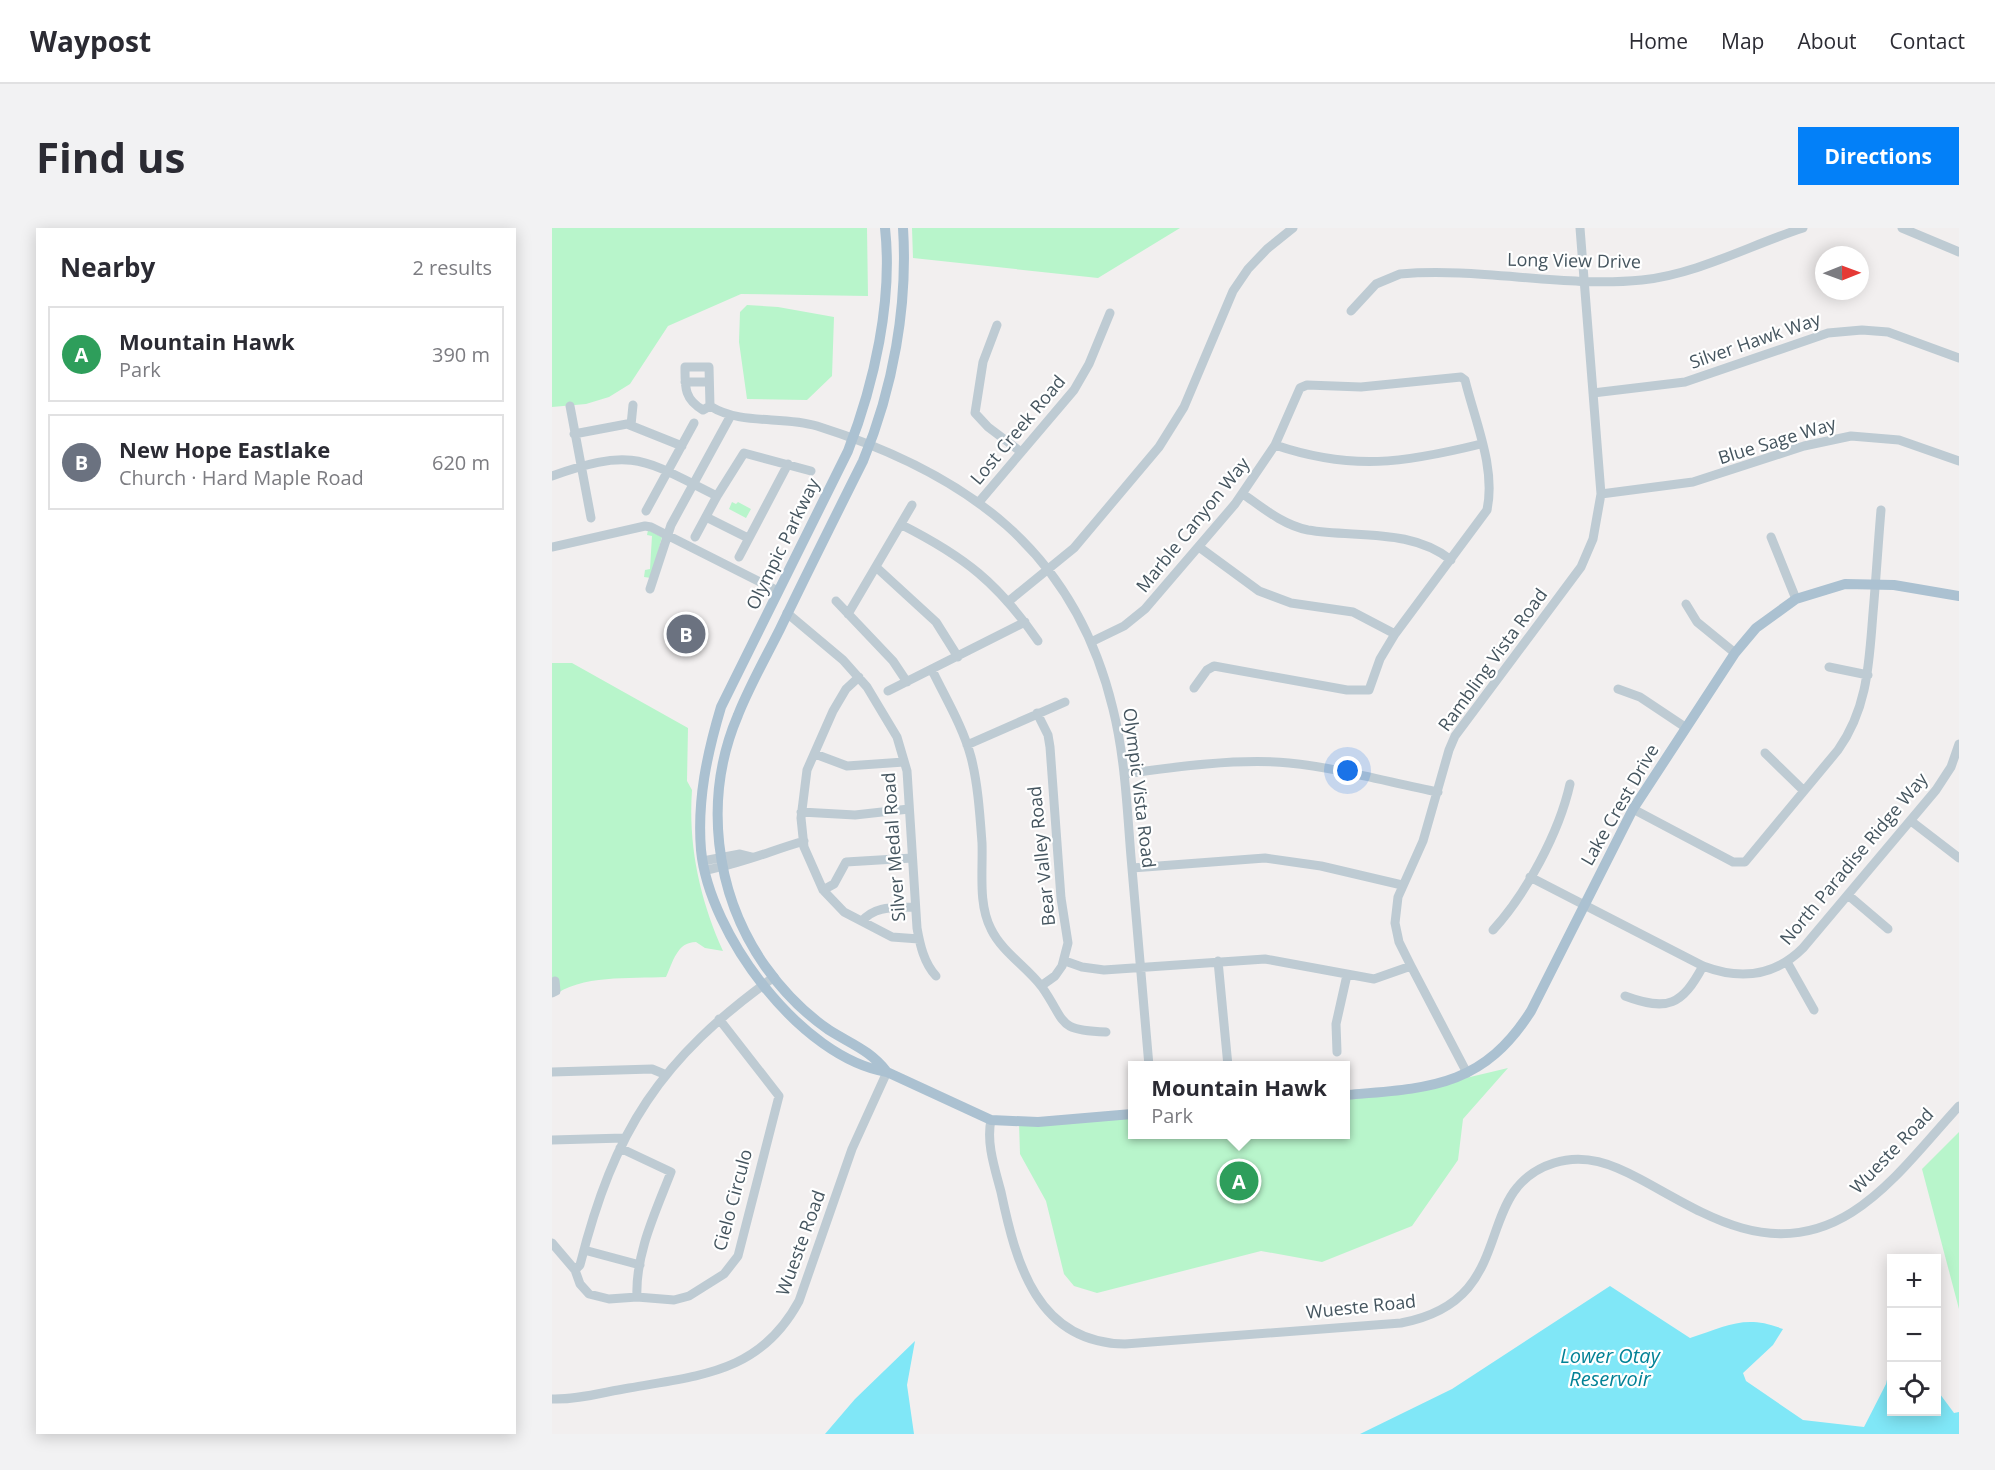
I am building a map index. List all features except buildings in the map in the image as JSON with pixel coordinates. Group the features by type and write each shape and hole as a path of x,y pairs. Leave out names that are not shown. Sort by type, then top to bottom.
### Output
{"main road":[{"name":"Olympic Parkway","path":"704,866 700,805 711,741 721,707 853,438 868,391 882,325 885,228"},
{"name":"Olympic Parkway","path":"721,862 717,812 729,740 738,715 869,445 886,394 899,330 903,228"},
{"name":"Lake Crest Drive","path":"1350,1095 1428,1087 1467,1073 1487,1063 1522,1026 1633,809 1735,653 1756,628 1796,599 1830,586 1876,584 1959,596"},
{"path":"721,862 736,914 753,948 774,977 814,1020 875,1056 887,1072"},
{"path":"704,866 730,933 763,985 788,1014 824,1043 870,1069 887,1072 991,1120 1026,1123 1128,1114"}],"street":[{"path":"1009,601 1074,548 1170,433 1190,395 1233,291 1248,269 1267,249 1293,228"},
{"name":"Rambling Vista Road","path":"1467,1073 1400,942 1395,923 1396,909 1402,885 1423,841 1449,750 1463,724 1581,567 1598,523 1601,494 1580,228"},
{"name":"Long View Drive","path":"1351,311 1376,284 1400,274 1584,281 1642,280 1669,275 1803,228"},
{"path":"1902,228 1959,252"},
{"name":"Lost Creek Road","path":"979,502 1082,378 1110,313"},
{"path":"997,325 983,362 975,413 988,428 1021,452"},
{"name":"Silver Hawk Way","path":"1593,393 1685,382 1828,333 1842,331 1888,332 1959,358"},
{"path":"688,365 710,367 710,406 703,410 693,405 685,394 685,367 688,365"},
{"name":"Marble Canyon Way","path":"1091,642 1124,626 1145,609 1199,547 1243,494 1275,445 1298,392 1307,385 1362,387 1461,377 1465,380 1481,444"},
{"path":"685,382 710,382"},
{"path":"631,425 633,405"},
{"path":"570,406 591,518"},
{"path":"650,589 668,536 693,484 730,417 710,406"},
{"name":"Olympic Vista Road","path":"730,417 801,421 853,438 924,469 979,502 1020,538 1048,570 1078,616 1091,642 1113,708 1124,774 1149,1061"},
{"path":"646,511 694,423"},
{"path":"574,434 631,425 682,446"},
{"name":"Blue Sage Way","path":"1601,494 1692,483 1819,442 1851,436 1899,440 1959,461"},
{"path":"1194,688 1207,670 1214,666 1364,692 1373,685 1380,659 1395,634 1487,510 1491,479 1481,444 1434,456 1384,463 1323,458 1275,445"},
{"path":"695,537 744,453 811,471"},
{"path":"552,476 618,458 650,462 717,496"},
{"path":"739,557 788,464"},
{"path":"1243,494 1293,525 1318,531 1420,541 1451,560"},
{"path":"848,614 912,505"},
{"path":"1633,809 1733,862 1745,862 1848,736 1860,712 1869,675 1881,510"},
{"path":"706,518 748,538"},
{"path":"902,525 961,558 1009,601 1038,641"},
{"path":"552,548 645,526 778,591"},
{"path":"1771,537 1796,599"},
{"path":"1199,547 1259,591 1302,605 1353,612 1395,634"},
{"path":"876,567 936,622 958,657"},
{"path":"836,601 893,661 907,682"},
{"path":"1686,604 1698,622 1735,653"},
{"name":"Silver Medal Road","path":"787,613 843,660 859,677 887,716 897,737 904,762 919,939 930,969 936,976"},
{"path":"888,691 1025,622"},
{"path":"1829,667 1869,675"},
{"path":"932,670 968,745 972,760 982,842 986,917 997,939 1041,986 1067,1026 1075,1030 1106,1032"},
{"path":"859,677 846,690 833,711 807,770 801,812 804,841 823,890 844,912 892,937 919,939"},
{"path":"1618,689 1640,697 1686,727"},
{"path":"968,745 1065,702"},
{"name":"Bear Valley Road","path":"1037,714 1048,735 1050,747 1061,898 1068,937 1065,961"},
{"name":"North Paradise Ridge Way","path":"1787,962 1911,821 1943,779 1958,749"},
{"path":"1766,753 1803,790"},
{"path":"815,754 847,766 904,762"},
{"path":"1124,774 1250,762 1284,763 1438,792"},
{"path":"1493,930 1506,916 1530,877 1562,813 1570,784"},
{"path":"801,812 855,815 909,809"},
{"path":"1911,821 1959,858"},
{"path":"704,866 721,862 742,864 752,857 804,841"},
{"path":"823,890 834,884 846,862 912,858"},
{"path":"1132,868 1265,858 1321,866 1402,885"},
{"path":"1530,877 1703,966 1743,976 1762,973 1787,962 1814,1010"},
{"path":"1848,895 1888,929"},
{"path":"862,921 870,912 878,909 915,907"},
{"path":"1041,986 1054,976 1065,961 1093,969 1265,959 1374,979 1411,966"},
{"path":"1218,961 1228,1061"},
{"path":"1625,996 1649,1005 1670,1004 1684,996 1703,966"},
{"path":"1337,1052 1336,1024 1347,975"},
{"path":"575,1270 580,1265 624,1137 664,1074 719,1019 774,977"},
{"path":"552,993 556,991 555,981"},
{"name":"Cielo Circulo","path":"552,1244 575,1270 580,1284 589,1294 609,1299 637,1297 674,1300 689,1296 724,1274 738,1256 779,1096 719,1019"},
{"path":"552,1072 652,1069 664,1074"},
{"name":"Wueste Road","path":"552,1399 714,1373 752,1356 774,1337 799,1301 852,1149 887,1072"},
{"name":"Wueste Road","path":"991,1120 991,1150 1004,1208 1028,1281 1038,1300 1060,1323 1078,1334 1106,1343 1125,1344 1401,1323 1427,1316 1457,1299 1482,1269 1503,1210 1517,1186 1533,1172 1566,1160 1590,1159 1616,1166 1715,1218 1743,1229 1785,1234 1811,1232 1839,1221 1869,1202 1959,1106"},
{"path":"552,1140 624,1137"},
{"path":"620,1148 671,1172 646,1237 640,1264 637,1297"},
{"path":"584,1250 640,1264"}],"green space":[{"path":"552,228 867,228 868,296 741,294 668,326 630,384 609,397 586,404 552,407"},
{"path":"912,228 1180,228 1098,278 913,258"},
{"path":"747,305 778,307 834,317 832,376 807,400 747,399 739,342 740,312"},
{"path":"732,502 736,504 738,502 751,509 746,518 729,509"},
{"path":"648,530 662,537 651,578 644,577 645,570 650,569 652,536 647,535"},
{"path":"552,663 572,663 688,728 687,781 692,790 692,832 697,872 708,912 723,951 705,948 696,942 690,943 684,945 676,954 666,977 591,981 577,984 552,997"},
{"path":"1508,1068 1463,1119 1458,1160 1412,1226 1322,1262 1261,1251 1097,1293 1074,1286 1064,1274 1046,1201 1020,1154 1019,1123 1128,1113 1128,1139 1350,1139 1350,1095 1428,1087"},
{"path":"1959,1132 1959,1309 1922,1169"}],"water":[{"name":"Lower Otay Reservoir","path":"1610,1286 1690,1338 1736,1323 1758,1322 1783,1329 1773,1345 1743,1373 1746,1381 1803,1420 1864,1427 1887,1379 1887,1416 1941,1416 1941,1395 1954,1413 1959,1412 1959,1434 1360,1434 1452,1389"},
{"path":"915,1341 907,1385 914,1434 825,1434 855,1399"}],"place":[{"name":"New Hope Eastlake","path":"686,634"},
{"name":"Mountain Hawk","path":"1239,1181"}]}
